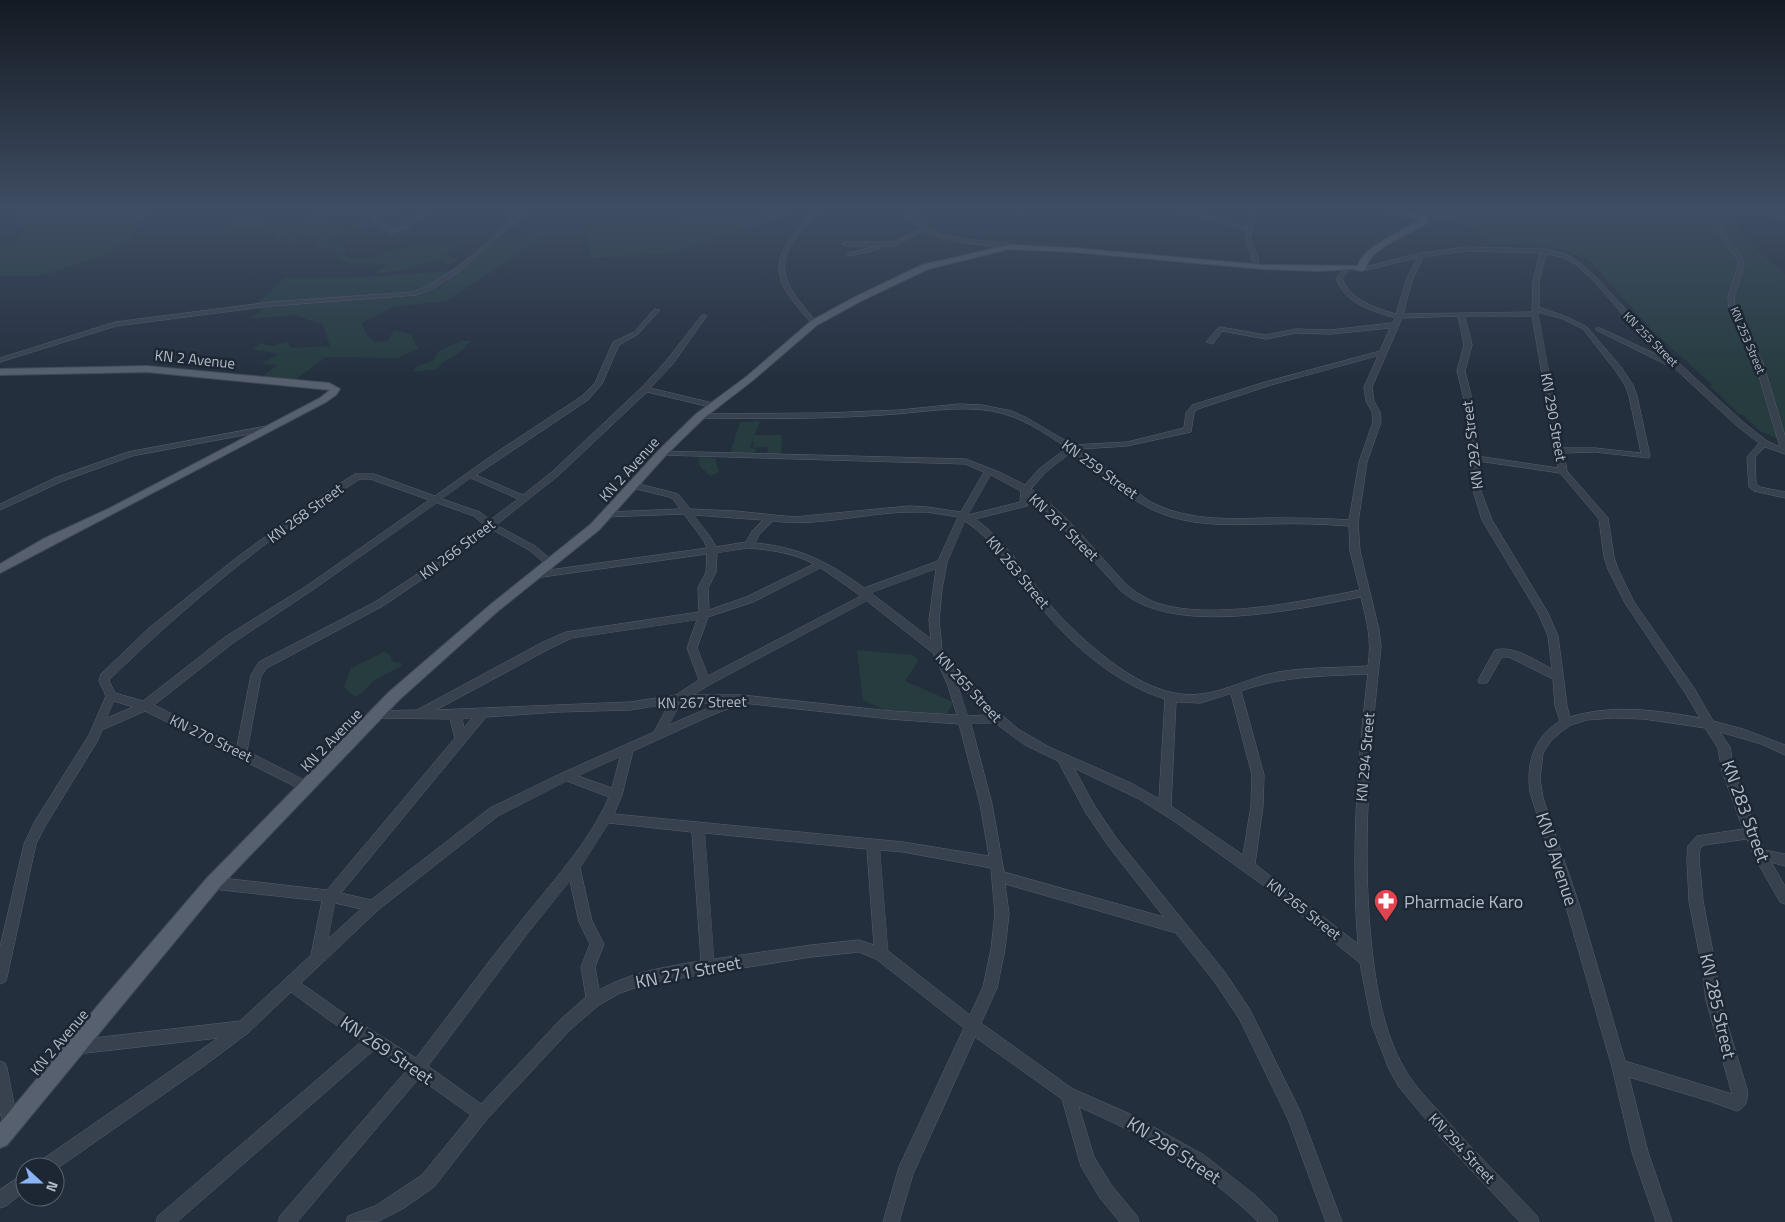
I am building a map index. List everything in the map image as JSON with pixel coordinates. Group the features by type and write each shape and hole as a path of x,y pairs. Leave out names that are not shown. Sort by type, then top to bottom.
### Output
{"main road":[{"name":"KN 2 Avenue","path":"0,1138 213,883 401,690 608,515 662,453 700,416 749,379 814,323 858,298 929,266"},
{"name":"KN 2 Avenue","path":"1256,266 1318,270 1362,269"},
{"name":"KN 2 Avenue","path":"0,372 147,369 329,386 335,389 333,393 323,400 159,487 47,542 0,569"}],"street":[{"path":"0,360 115,324 271,304 407,296 423,292 461,266"},
{"path":"781,266 784,287 814,323"},
{"name":"KN 255 Street","path":"1362,269 1375,266"},
{"name":"KN 294 Street","path":"1416,266 1397,319 1368,387 1370,401 1376,412 1377,422 1365,456 1353,523 1355,552 1374,630 1376,647 1361,796 1360,880 1370,994 1382,1036 1404,1082 1438,1124 1531,1222"},
{"name":"KN 290 Street","path":"1540,266 1536,282 1535,311 1563,471 1595,506 1603,518 1609,557 1613,569 1630,602 1690,691 1708,724"},
{"name":"KN 255 Street","path":"1580,266 1594,278 1653,344 1740,424 1764,444 1785,451"},
{"name":"KN 253 Street","path":"1741,266 1731,297 1732,311 1759,363 1785,451"},
{"path":"1348,268 1339,278 1348,294 1372,309 1397,319"},
{"path":"99,727 145,706 229,640 308,589 434,499 585,398 598,384 616,344 636,333 657,310"},
{"path":"1210,342 1220,329 1266,337 1296,331 1330,332 1397,319 1461,314 1535,311 1565,318 1585,328 1629,385 1646,456 1595,450 1560,451"},
{"name":"KN 292 Street","path":"1461,314 1468,345 1460,371 1469,404 1478,494 1487,520 1543,613 1553,636 1561,706 1566,722"},
{"name":"KN 266 Street","path":"241,753 256,676 263,665 379,604 455,553 593,440 669,363 704,316"},
{"path":"1598,329 1680,368"},
{"path":"965,517 1024,504 1026,490 1042,471 1074,447 1127,444 1188,430 1190,413 1195,407 1219,401 1224,397 1252,388 1382,353"},
{"path":"645,389 714,406"},
{"name":"KN 259 Street","path":"700,416 822,415 902,412 974,406 1013,414 1074,447 1133,494 1156,509 1177,516 1202,522 1315,521 1353,523"},
{"path":"0,507 60,480 131,454 268,428"},
{"path":"1764,444 1751,457 1752,485 1757,489 1785,495"},
{"name":"KN 261 Street","path":"662,453 966,462 989,471 1026,490 1051,512 1133,596 1167,610 1196,613 1270,609 1364,593"},
{"path":"1473,458 1563,471"},
{"path":"890,1222 905,1173 974,1027 990,988 998,950 1002,914 998,870 986,804 964,720 952,683 937,651 934,620 936,589 942,563 989,471"},
{"path":"470,475 523,498"},
{"name":"KN 268 Street","path":"111,696 104,681 105,676 153,631 239,560 334,491 358,476 371,476 477,514 490,525 532,548 550,563"},
{"path":"635,486 672,495 688,513 708,540 712,549 711,572 702,588 704,615 692,648 705,682"},
{"name":"KN 263 Street","path":"608,515 636,512 738,514 770,519 803,520 896,508 930,509 965,517 993,539 1046,606 1076,636 1120,673 1151,690 1171,696 1196,699 1235,690 1263,679 1296,674 1373,670"},
{"path":"749,545 754,533 770,519"},
{"name":"KN 265 Street","path":"535,575 749,545 772,546 822,564 866,594 937,651 996,719 1032,744 1141,794 1165,808 1248,866 1313,915 1366,959"},
{"path":"658,734 678,699 705,682 866,594 942,563"},
{"path":"420,714 547,645 570,636 725,610 747,602 822,564"},
{"path":"1484,680 1499,653 1502,652 1510,653 1558,676"},
{"path":"1235,690 1258,775 1258,806 1248,866"},
{"path":"0,977 30,844 39,825 99,727 111,696"},
{"name":"KN 270 Street","path":"111,696 145,706 241,753 300,783 301,792"},
{"path":"1165,808 1171,696"},
{"name":"KN 267 Street","path":"377,714 455,715 558,708 630,706 678,699 742,699 890,715 964,720 996,719"},
{"path":"60,1157 243,1028 373,906 494,812 566,776 658,734 742,699"},
{"path":"317,960 330,896 483,713"},
{"name":"KN 9 Avenue","path":"1664,1222 1640,1152 1619,1067 1573,907 1542,811 1537,801 1533,776 1538,751 1551,734 1566,722 1582,717 1604,714 1634,715 1708,724 1739,732 1785,750"},
{"path":"455,715 461,739"},
{"name":"KN 283 Street","path":"1708,724 1724,747 1728,771 1759,854 1785,898"},
{"path":"286,1222 418,1068 522,930 573,867 606,818 616,795 628,748"},
{"path":"1062,758 1090,809 1113,843 1219,976 1245,1015 1294,1116 1334,1222"},
{"path":"566,776 616,795"},
{"path":"606,818 903,847 998,870 1181,928"},
{"path":"698,826 708,966"},
{"name":"KN 285 Street","path":"1619,1067 1710,1093 1737,1103 1740,1098 1713,1000 1696,901 1693,859 1694,846 1701,840 1752,833"},
{"path":"873,844 881,954"},
{"path":"1759,854 1785,860"},
{"path":"573,867 586,922 597,944 588,967 594,1000"},
{"path":"213,883 330,896 373,906"},
{"name":"KN 271 Street","path":"354,1222 379,1213 428,1180 482,1114 566,1024 594,1000 616,988 649,976 811,951 859,946 881,954 974,1027 1068,1094"},
{"name":"KN 269 Street","path":"292,984 418,1068 482,1114"},
{"path":"75,1048 170,1035 243,1028"},
{"path":"164,1222 374,1040"},
{"path":"0,1068 10,1125"},
{"path":"1068,1094 1087,1160 1106,1192 1132,1222"},
{"name":"KN 296 Street","path":"1068,1094 1124,1118 1198,1161 1250,1202 1270,1222"},
{"path":"0,1200 15,1189"}],"green space":[{"path":"0,266 71,266 39,276 0,276"},
{"path":"386,266 416,266 398,271 374,274"},
{"path":"465,266 500,266 446,301 392,307 362,323 366,334 374,342 387,341 394,330 411,334 418,349 397,358 326,357 295,380 262,377 277,365 261,364 279,354 253,349 261,343 271,346 287,342 292,348 330,346 323,325 295,315 249,319 269,305 254,306 284,278 364,277 453,271 422,291 455,274"},
{"path":"1594,266 1775,266 1785,274 1785,442 1760,431 1743,415 1739,414 1709,385 1712,385 1653,331"},
{"path":"461,341 470,341 462,350 438,369 413,372 416,367 434,360 439,351"},
{"path":"760,421 750,448 756,449 753,455 730,454 740,422"},
{"path":"754,435 782,435 781,454 767,455 768,447 753,448"},
{"path":"698,457 715,458 719,472 711,476 700,467"},
{"path":"857,650 913,655 918,661 905,681 953,702 947,714 887,711 863,700"},
{"path":"384,652 391,656 391,660 396,663 402,663 401,666 373,681 355,697 344,687 351,668"}],"place":[{"name":"Pharmacie Karo","path":"1386,922"}]}
